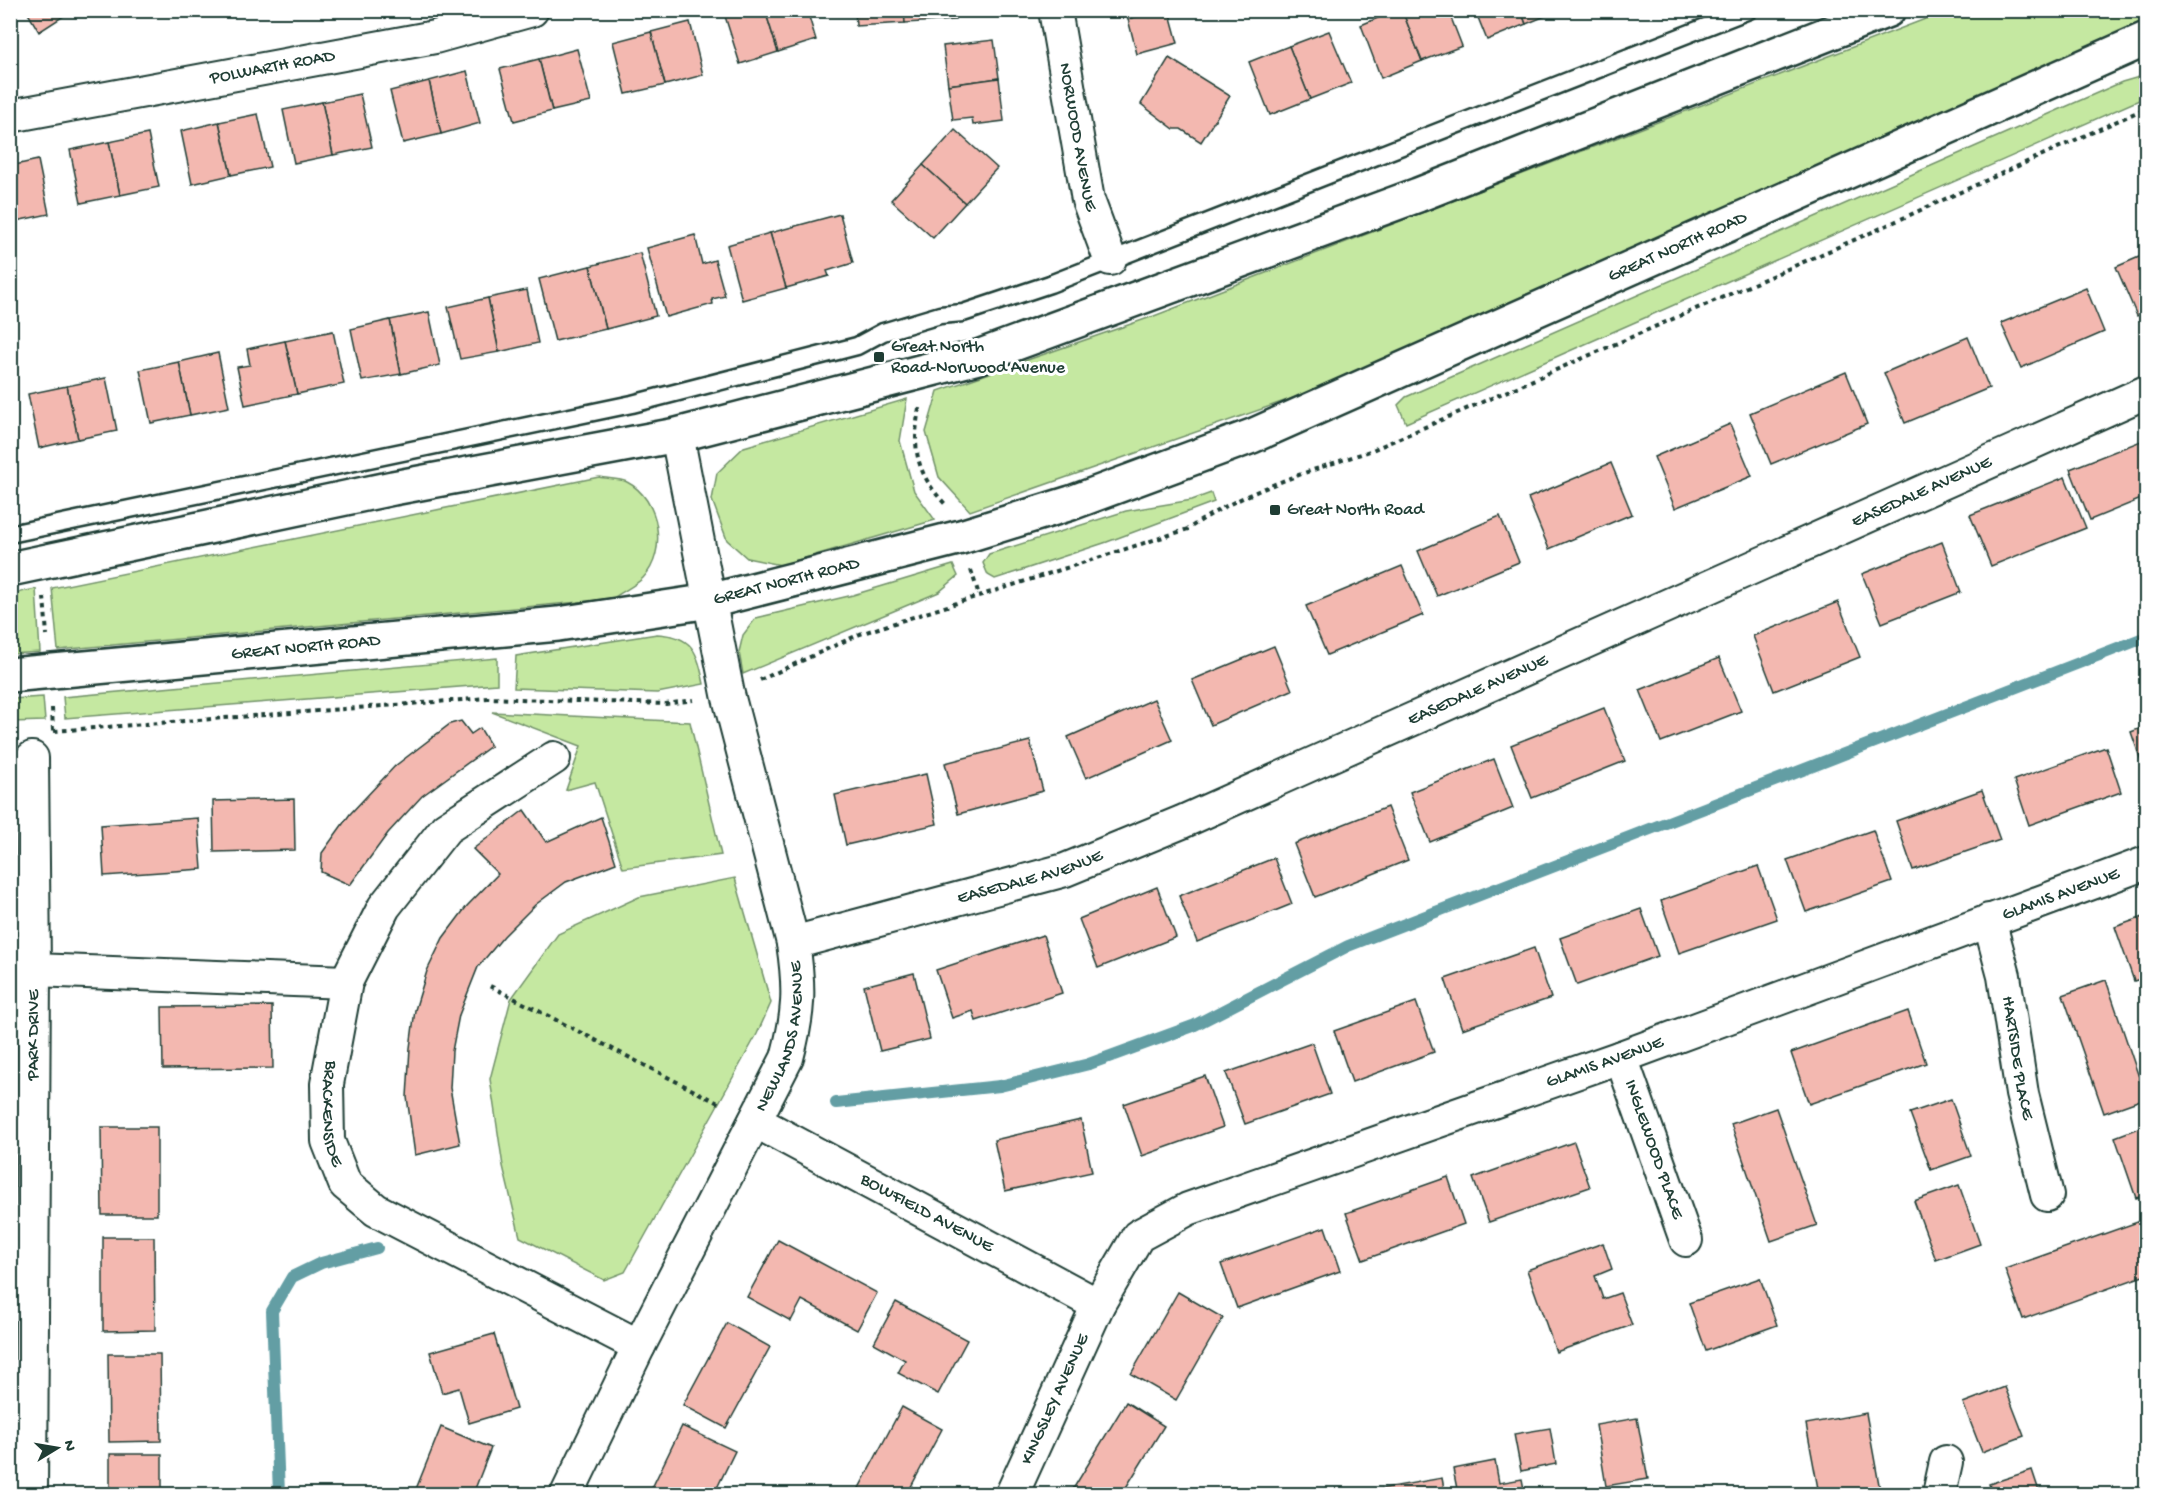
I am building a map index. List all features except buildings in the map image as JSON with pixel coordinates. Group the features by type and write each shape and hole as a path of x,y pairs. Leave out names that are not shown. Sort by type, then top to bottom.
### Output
{"main road":[{"path":"10,569 393,488 677,435 978,357 1418,195 1888,10"},
{"name":"GREAT NORTH ROAD","path":"10,675 558,624 710,601 961,537 1071,503 1252,436 2146,39"}],"street":[{"name":"POLWARTH ROAD","path":"10,116 435,37 532,10"},
{"name":"NORWOOD AVENUE","path":"1055,10 1088,200 1110,259"},
{"name":"EASEDALE AVENUE","path":"793,943 1065,870 2146,392"},
{"name":"NEWLANDS AVENUE","path":"567,1494 639,1346 787,1058 797,1019 799,980 793,943 728,694 677,435"},
{"name":"PARK DRIVE","path":"31,1494 34,970 32,758"},
{"name":"BRACKENSIDE","path":"554,759 446,828 384,907 346,982 327,1084 328,1141 345,1184 376,1210 639,1346"},
{"name":"GLAMIS AVENUE","path":"1098,1305 1138,1236 1188,1209 1621,1057 2146,864"},
{"name":"HARTSIDE PLACE","path":"1989,920 2004,976 2022,1094 2047,1195"},
{"name":"PARK DRIVE","path":"34,970 346,982"},
{"name":"INGLEWOOD PLACE","path":"1621,1057 1686,1240"},
{"name":"BOWFIELD AVENUE","path":"755,1121 1098,1305"},
{"name":"KINGSLEY AVENUE","path":"1012,1494 1098,1305"},
{"path":"1939,1494 1946,1462"}],"lane":[{"path":"10,534 632,404 857,346 883,332 940,315 963,313 1050,284 1749,10"}],"path":[{"path":"912,374 920,405 914,440 927,485 952,512 979,595"},
{"path":"490,986 755,1121"}],"green space":[{"path":"1946,11 2146,11 2146,21 1316,390 970,511 939,477 926,432 938,391 1154,316"},
{"path":"2146,75 2146,97 1406,423 1398,405 1406,397 2122,82"},
{"path":"907,399 900,441 914,491 935,520 781,565 747,558 727,540 712,500 717,473 744,447"},
{"path":"599,477 627,482 638,490 647,501 657,527 658,541 651,567 640,581 612,599 58,650 52,588"},
{"path":"1211,493 1214,502 1107,542 995,579 988,575 983,563 989,554 1126,511 1192,500"},
{"path":"953,565 958,576 939,592 743,674 739,652 743,635 756,618 853,595"},
{"path":"36,589 40,652 11,654 11,594"},
{"path":"657,634 679,638 691,647 696,654 704,684 657,693 514,688 516,656"},
{"path":"497,658 497,684 65,718 63,697"},
{"path":"43,697 45,721 11,722 11,699"},
{"path":"492,712 690,722 721,855 623,868 595,782 566,790 581,746"},
{"path":"735,878 771,1003 757,1034 625,1272 604,1280 520,1237 503,1166 490,1079 511,999 558,934 639,897"}],"waterway":[{"path":"836,1103 1000,1086 1089,1064 1193,1026 1348,946 2146,637"},
{"path":"279,1494 272,1311 292,1277 321,1263 377,1248"}],"place":[{"name":"Great North Road-Norwood Avenue","path":"879,357"},
{"name":"Great North Road","path":"1275,510"}]}
